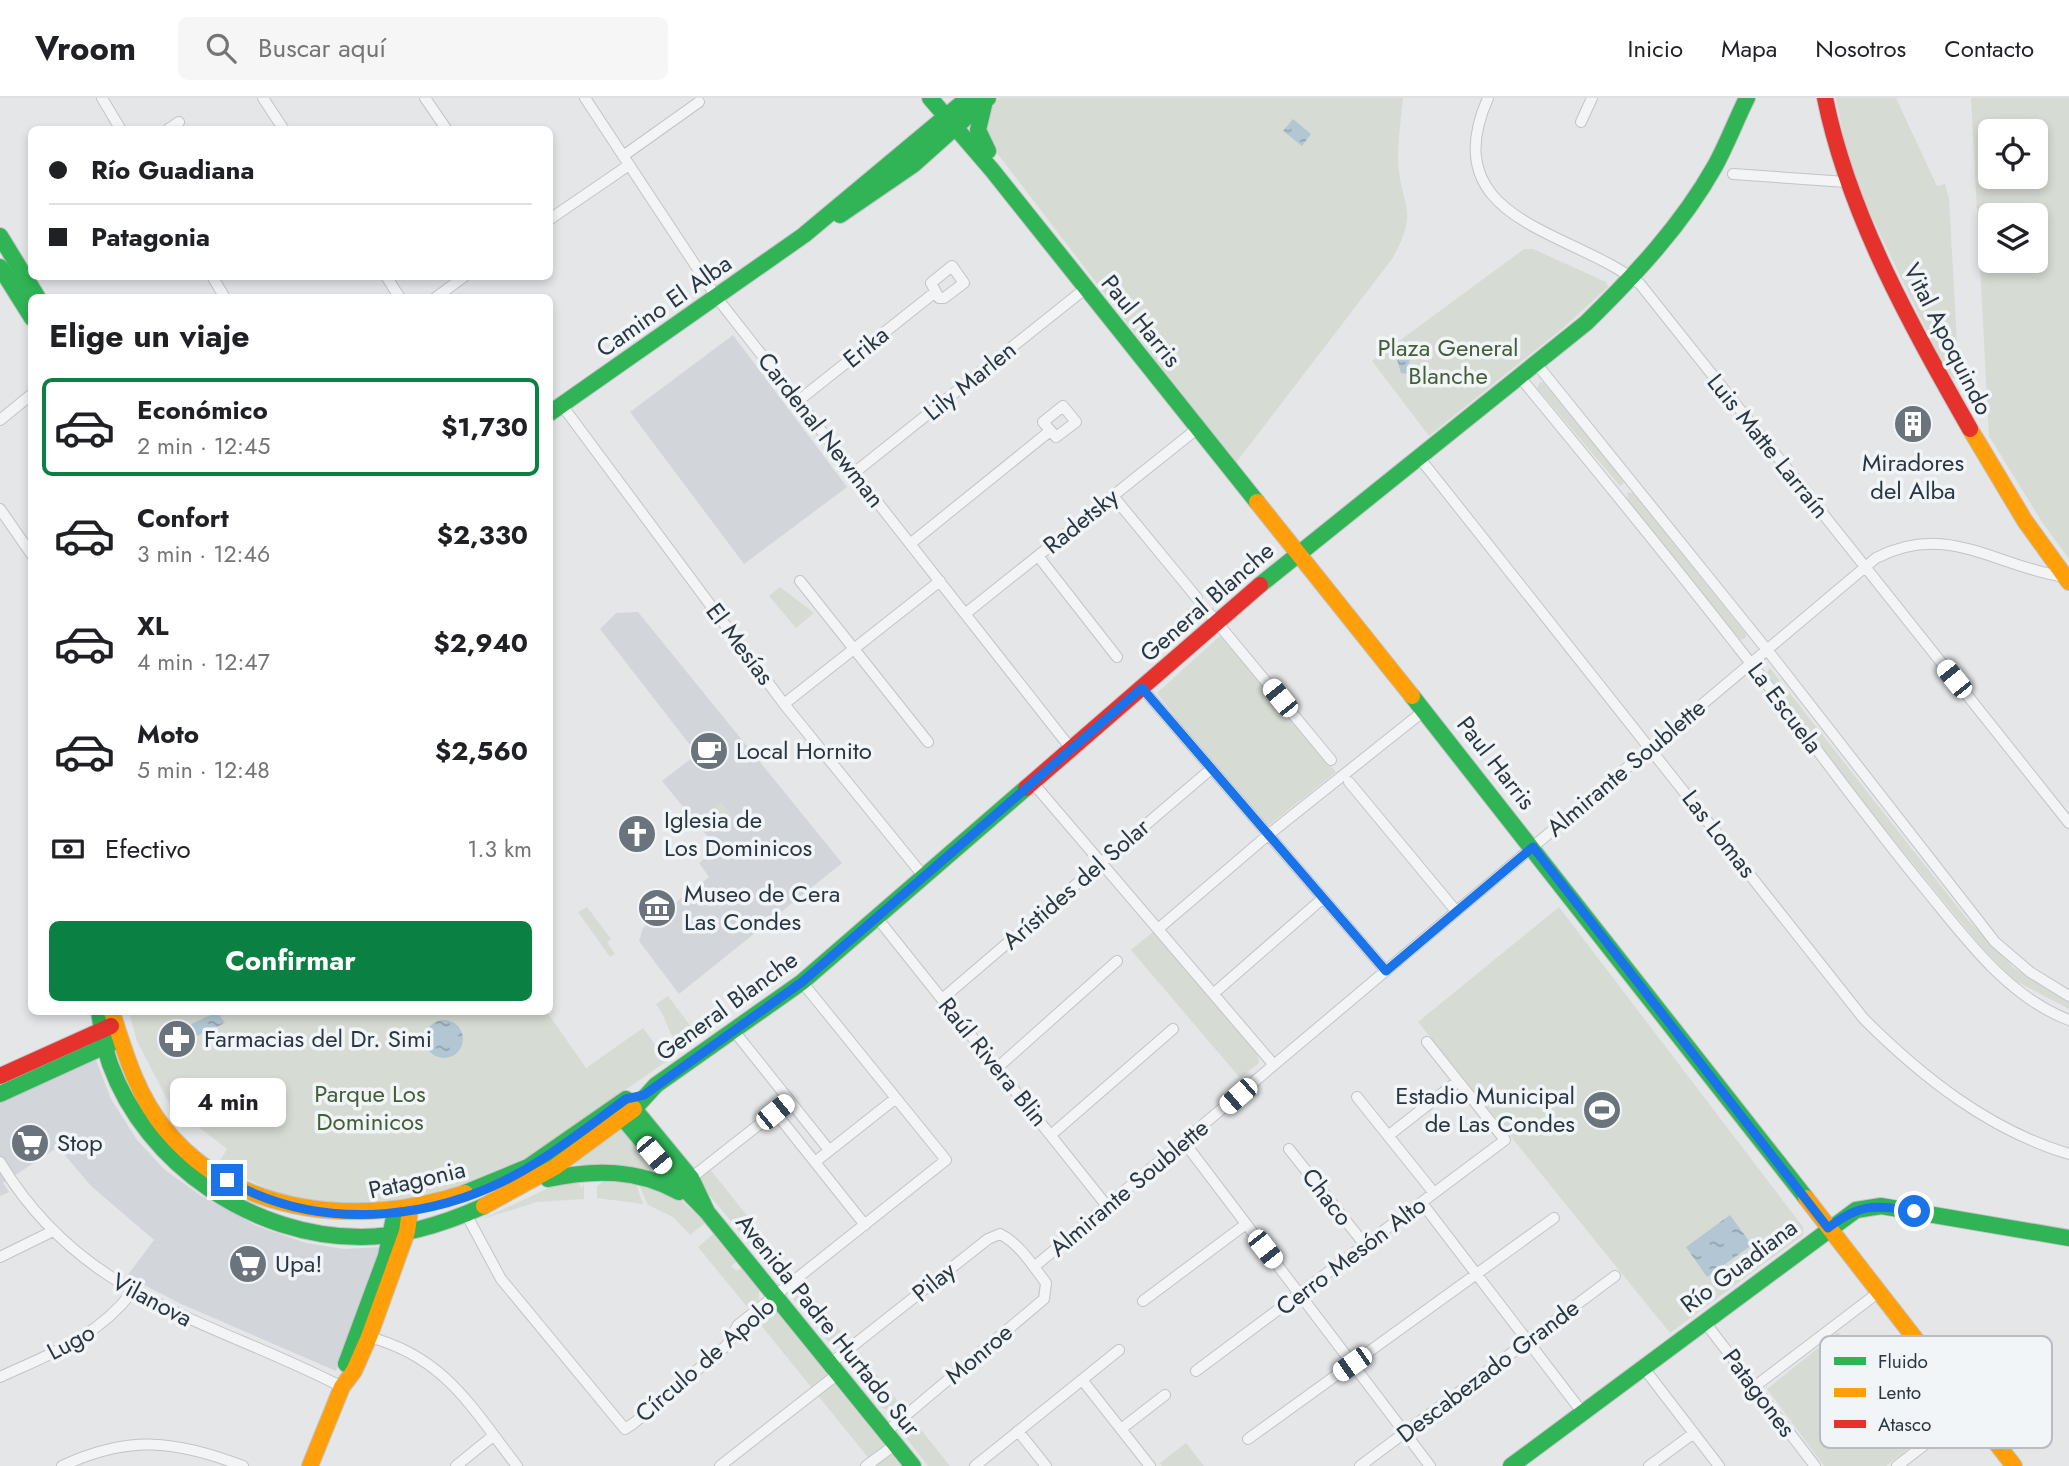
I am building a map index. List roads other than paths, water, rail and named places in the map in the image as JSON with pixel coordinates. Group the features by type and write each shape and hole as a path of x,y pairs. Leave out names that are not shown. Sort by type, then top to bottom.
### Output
{"main road":[{"name":"Paul Harris","path":"930,98 992,170 1425,710 1913,1336"},
{"name":"Camino El Alba","path":"951,122 968,98"},
{"name":"General Blanche","path":"624,1108 802,982 1072,750 1142,688 1214,618 1586,323 1632,278 1700,191 1747,98"},
{"name":"Vital Apoquindo","path":"1825,98 1846,182 1970,433 2067,580"},
{"name":"Camino El Alba","path":"555,408 717,298 951,122 987,99"},
{"path":"987,99 976,127 977,136 991,157 992,170"},
{"path":"0,236 36,294"},
{"path":"0,267 28,312"},
{"path":"101,1015 110,1030"},
{"path":"0,1076 110,1030"},
{"path":"0,1094 110,1030"},
{"name":"Patagonia","path":"110,1030 138,1088 160,1122 194,1157 227,1180 262,1198 310,1212 360,1216 403,1211 460,1196 507,1178 537,1162 624,1108"},
{"name":"Patagonia","path":"110,1030 123,1093 147,1132 176,1163 219,1196 259,1217 301,1230 344,1236 400,1233 466,1214 531,1185 624,1108"},
{"name":"Avenida Padre Hurtado Sur","path":"624,1108 691,1178 707,1212"},
{"name":"Avenida Padre Hurtado Sur","path":"624,1108 666,1170 707,1212 914,1466"},
{"path":"531,1185 568,1174 588,1172 640,1176 672,1187 707,1212"},
{"name":"Río Guadiana","path":"1511,1466 1828,1228 1856,1210 1881,1206 2069,1238"},
{"path":"342,1387 354,1371 369,1336 400,1233 403,1211"},
{"path":"310,1466 342,1387 345,1369 400,1233"},
{"name":"Paul Harris","path":"2000,1448 2014,1466"}],"street":[{"path":"102,98 119,126"},
{"path":"263,98 281,126"},
{"path":"425,98 444,126"},
{"name":"Cardenal Newman","path":"585,98 717,298 1072,750"},
{"name":"Luis Matte Larraín","path":"1488,98 1478,120 1476,152 1485,183 1498,203 1527,225 1632,278 2069,823"},
{"path":"1581,122 1592,98"},
{"path":"553,217 699,103"},
{"path":"173,126 179,122"},
{"path":"1733,174 1846,182"},
{"path":"441,294 460,280"},
{"name":"Lily Marlen","path":"854,473 1086,288"},
{"name":"Erika","path":"798,401 933,293"},
{"name":"La Escuela","path":"1535,362 1767,649 1995,942 2030,972 2069,996"},
{"name":"La Escuela","path":"1518,376 1751,663 1871,824 1973,945 2022,994 2069,1020"},
{"path":"0,420 28,397"},
{"name":"El Mesías","path":"555,408 784,704 925,878"},
{"name":"Radetsky","path":"965,614 1198,428"},
{"path":"910,544 1050,431"},
{"name":"Las Lomas","path":"1418,456 1651,747 1837,986 1886,1041 1930,1079 1974,1110 2021,1136 2069,1154"},
{"path":"1615,495 1632,482"},
{"path":"1113,496 1197,598"},
{"path":"0,509 28,549"},
{"name":"Almirante Soublette","path":"1034,1267 1865,567 1890,551 1932,544 1982,550 2067,580"},
{"path":"1038,556 1117,657"},
{"path":"800,581 928,742"},
{"path":"784,704 940,582"},
{"path":"1214,618 1331,760"},
{"path":"1142,688 1386,971"},
{"path":"1158,929 1268,835 1425,710"},
{"name":"Arístides del Solar","path":"942,999 1211,769"},
{"path":"1349,782 1456,911"},
{"path":"1033,783 1274,1065"},
{"path":"1213,994 1322,899"},
{"name":"Raúl Rivera Blin","path":"878,919 1107,1206"},
{"path":"997,1068 1116,961"},
{"name":"Círculo de Apolo","path":"466,1214 501,1279 625,1429 727,1345 738,1325 946,1160 802,982"},
{"path":"1051,1135 1174,1028"},
{"path":"734,1031 829,1150"},
{"path":"1388,1136 1458,1081 1427,1042"},
{"name":"Cerro Mesón Alto","path":"1196,1371 1505,1140 1458,1081"},
{"path":"1357,1097 1434,1193"},
{"path":"815,1162 895,1098"},
{"path":"691,1178 789,1101"},
{"path":"775,1112 865,1225"},
{"path":"1184,1142 1430,1466"},
{"name":"Chaco","path":"1289,1149 1365,1245"},
{"name":"Vilanova","path":"0,1162 20,1192 53,1231 91,1264 132,1292 190,1322 342,1387"},
{"path":"1422,1203 1582,1412"},
{"path":"1248,1439 1554,1218"},
{"path":"1143,1301 1246,1224"},
{"path":"0,1257 53,1231"},
{"name":"Pilay","path":"835,1368 988,1239 1000,1234 1009,1238 1034,1267"},
{"name":"Monroe","path":"866,1466 891,1438 1044,1299 1046,1283 1034,1267"},
{"name":"Descabezado Grande","path":"1360,1466 1615,1276"},
{"name":"Lugo","path":"0,1377 84,1339 119,1310 132,1292"},
{"path":"1821,1336 1879,1292"},
{"name":"Patagones","path":"1704,1321 1815,1466"},
{"path":"369,1336 439,1369 516,1466"},
{"path":"1754,1387 1820,1337"},
{"path":"975,1466 1119,1350"},
{"path":"1643,1367 1719,1466"},
{"path":"721,1466 835,1368"},
{"path":"1083,1381 1150,1466"},
{"path":"1121,1429 1165,1395"},
{"path":"1018,1432 1045,1466"},
{"path":"1649,1466 1694,1433"},
{"path":"456,1466 494,1436"},
{"path":"62,1466 114,1447 156,1443 197,1450 243,1466"},
{"path":"1896,1466 1920,1448"}],"water":[{"path":"1293,119 1311,134 1302,146 1283,131"},
{"path":"1411,352 1418,355 1420,360 1410,359 1408,368 1422,365 1414,375 1401,373 1397,360"},
{"path":"211,1015 219,1015 225,1023 192,1038 187,1026"},
{"path":"444,1020 457,1026 463,1039 457,1052 444,1058 431,1052 425,1039 431,1026"},
{"path":"1730,1215 1752,1245 1707,1277 1686,1247"}],"place":[{"name":"Miradores del Alba","path":"1913,424"},
{"name":"Local Hornito","path":"709,751"},
{"name":"Iglesia de Los Dominicos","path":"637,834"},
{"name":"Museo de Cera Las Condes","path":"657,908"},
{"name":"Farmacias del Dr. Simi","path":"177,1039"},
{"name":"Estadio Municipal de Las Condes","path":"1602,1110"},
{"name":"Stop","path":"30,1143"},
{"name":"Upa!","path":"248,1264"}],"park label":[{"name":"Plaza General Blanche","path":"1448,362"},
{"name":"Parque Los Dominicos","path":"370,1108"}]}
